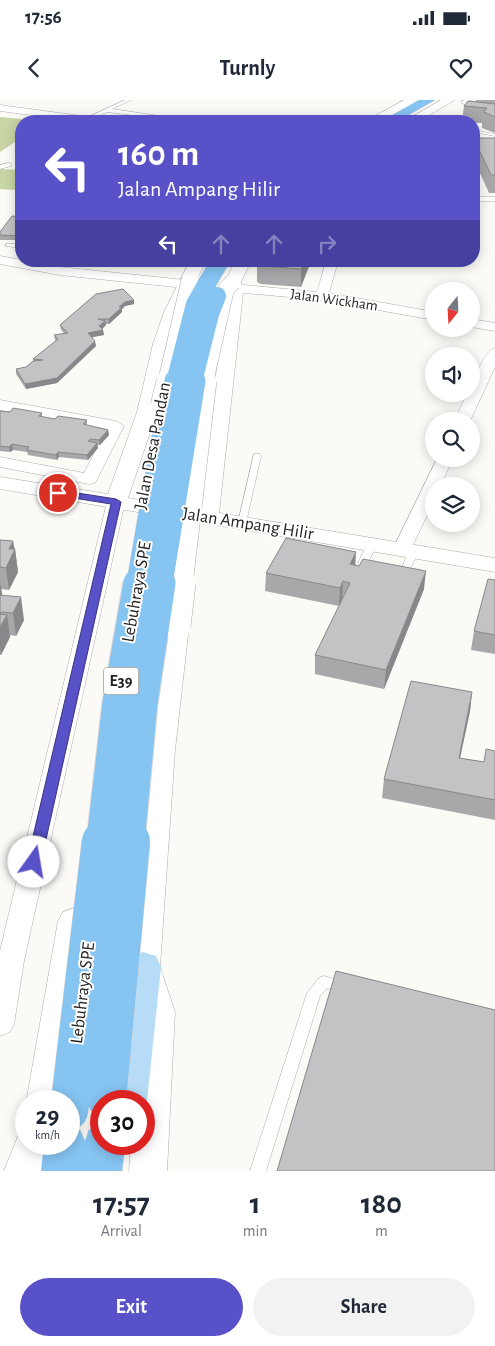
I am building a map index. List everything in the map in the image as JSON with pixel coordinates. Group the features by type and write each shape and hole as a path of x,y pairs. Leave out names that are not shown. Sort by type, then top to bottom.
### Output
{"highway":[{"path":"400,115 429,100"},
{"path":"417,115 444,100"},
{"name":"Lebuhraya SPE","path":"108,1090 148,665 190,396 210,314 223,283 230,273"},
{"name":"Lebuhraya SPE","path":"72,1090 118,703 163,438 186,333 195,304 230,273"},
{"path":"62,1171 64,1155"},
{"path":"101,1171 103,1155"}],"main road":[{"path":"128,1090 143,967"},
{"path":"119,1171 121,1155"}],"street":[{"path":"422,115 449,100"},
{"path":"382,115 407,101"},
{"path":"0,108 50,115"},
{"path":"0,114 15,116"},
{"path":"0,260 15,262"},
{"path":"0,1024 5,960 116,502 147,412 162,344 191,274 81,267"},
{"path":"322,296 330,267"},
{"path":"208,517 228,359 230,273"},
{"path":"148,1171 158,1012 143,967 161,750 206,377 230,273"},
{"name":"Jalan Wickham","path":"230,273 322,296 425,314"},
{"name":"Jalan Desa Pandan","path":"46,1090 81,881 119,622 170,359 191,274"},
{"path":"480,325 495,328"},
{"path":"466,412 495,352"},
{"path":"0,405 116,426 89,479 0,462"},
{"path":"408,550 442,467"},
{"name":"Jalan Ampang Hilir","path":"0,483 242,523 363,556 408,550 495,564"},
{"name":"Jalan Desa Pandan","path":"64,1090 81,881"},
{"path":"23,1171 30,1155"},
{"path":"31,1171 33,1155"},
{"path":"57,1171 59,1155"}],"lane":[{"path":"95,115 129,100"},
{"path":"469,100 464,102 470,107 495,111"},
{"path":"106,110 145,115"},
{"path":"480,116 495,117"},
{"path":"480,132 495,135"},
{"path":"0,167 9,165"},
{"path":"480,199 495,199"},
{"path":"8,245 15,246"},
{"path":"242,523 257,456"},
{"path":"363,556 384,567 405,571 408,550"},
{"path":"258,1171 314,993 324,982 352,990"}],"green space":[{"path":"0,117 15,118 15,142 0,152"},
{"path":"0,169 15,170 15,190 0,189"}],"building":[{"path":"468,101 495,104 495,117 484,112 487,108 464,106"},
{"path":"480,138 495,138 495,175 491,175 480,152"},
{"path":"12,216 15,216 15,236 0,235 0,232"},
{"path":"274,267 302,267 301,269"},
{"path":"123,289 134,300 125,302 109,319 98,319 105,321 99,326 103,330 88,333 95,341 57,378 25,384 16,369 26,367 33,361 43,360 33,359 58,339 54,335 68,333 60,325 96,294"},
{"path":"13,408 42,413 39,416 55,419 58,416 87,420 83,424 108,430 99,440 91,439 88,441 97,443 87,455 58,452 56,455 27,450 29,447 12,444 9,447 0,446 0,411 10,412"},
{"path":"286,538 356,552 350,564 359,566 363,559 426,571 386,670 315,655 350,583 343,581 340,588 266,573"},
{"path":"0,540 13,541 9,549 15,549 6,568 0,567"},
{"path":"488,579 495,580 495,635 474,631"},
{"path":"0,595 21,597 13,613 1,612 0,614"},
{"path":"0,614 7,615 0,627"},
{"path":"411,681 472,692 459,758 484,762 486,749 495,751 495,800 384,779"},
{"path":"336,971 495,1010 495,1171 277,1171"}],"route":[{"path":"34,862 116,502 58,493"}]}
